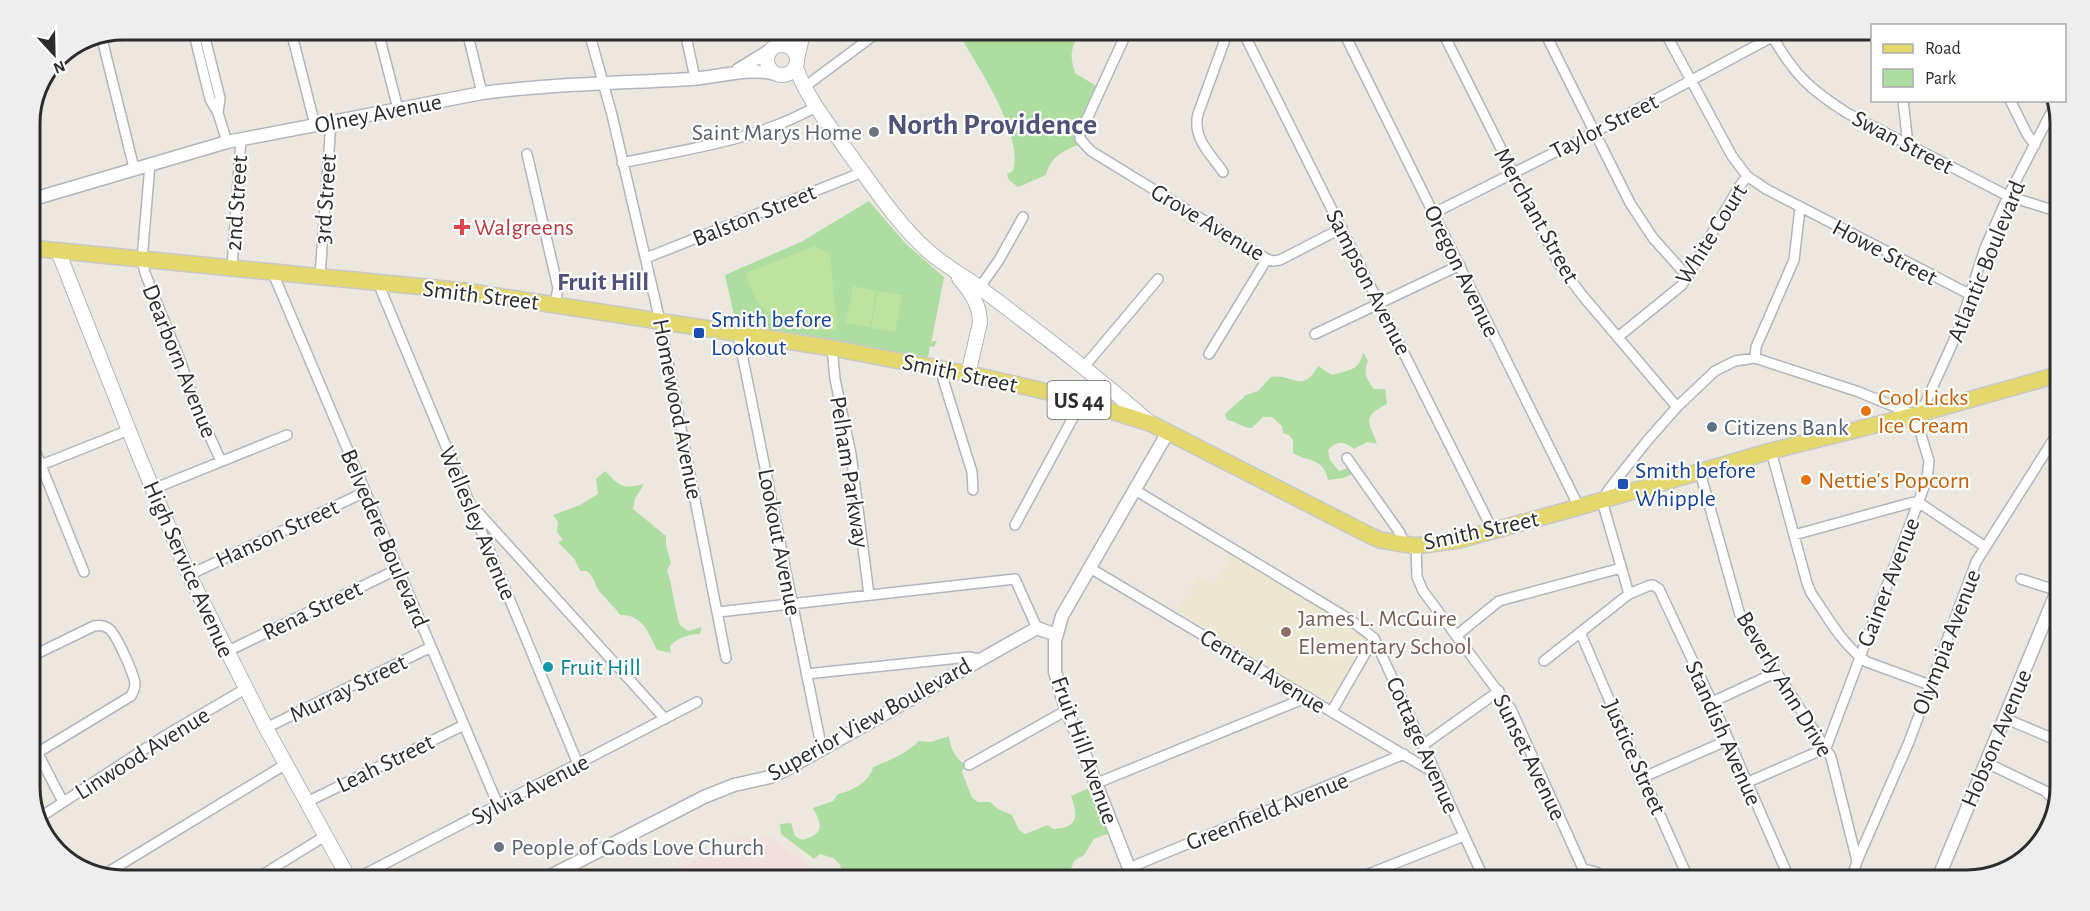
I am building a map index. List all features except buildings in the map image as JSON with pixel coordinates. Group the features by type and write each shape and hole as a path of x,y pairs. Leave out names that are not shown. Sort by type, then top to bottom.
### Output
{"main road":[{"path":"788,41 766,59 768,67 788,69 912,235 954,272 1008,309 1152,424"},
{"path":"788,69 799,41"},
{"path":"778,47 791,48 788,69"},
{"name":"Smith Street","path":"41,249 465,291 832,348 969,374 1082,401 1152,424 1371,536 1380,540 1411,545 1441,544 1493,531 1771,451 2049,377"},
{"name":"High Service Avenue","path":"58,250 189,575 245,689 343,870"},
{"path":"954,272 974,298 979,310 980,323 969,374"},
{"path":"980,323 988,315 1008,309"}],"street":[{"path":"196,41 210,99 218,113 227,142"},
{"path":"205,41 219,99 218,113"},
{"path":"294,41 315,125"},
{"path":"381,41 398,109"},
{"path":"469,41 482,93"},
{"name":"Homewood Avenue","path":"591,41 660,321 726,658"},
{"path":"687,41 695,78"},
{"path":"803,88 866,41"},
{"name":"Grove Avenue","path":"1123,41 1082,128 1080,139 1091,151 1273,261 1280,260 1342,228"},
{"path":"1223,172 1196,132 1198,114 1224,41"},
{"name":"Sampson Avenue","path":"1248,41 1493,531"},
{"name":"Oregon Avenue","path":"1348,41 1579,507"},
{"name":"Merchant Street","path":"1447,41 1559,264 1677,407"},
{"path":"1549,41 1635,210 1653,238 1688,277"},
{"path":"1670,41 1732,156 1747,176"},
{"name":"Taylor Street","path":"1434,213 1692,82 1763,41"},
{"name":"Swan Street","path":"1775,41 1790,66 1824,99 2008,196 2049,209"},
{"path":"103,43 134,168"},
{"name":"Olney Avenue","path":"735,72 778,47"},
{"name":"Olney Avenue","path":"41,197 227,142 482,93 524,87 695,78 735,72 788,69"},
{"path":"1903,102 1908,145"},
{"path":"2011,102 2026,134 2035,145"},
{"path":"622,163 751,133 803,114 817,106"},
{"name":"Atlantic Boulevard","path":"1915,414 1925,404 1959,329 1985,248 2008,196 2049,117"},
{"name":"3rd Street","path":"320,276 331,122"},
{"name":"2nd Street","path":"232,267 241,139"},
{"path":"526,154 558,288 555,304"},
{"path":"142,260 150,164"},
{"name":"Balston Street","path":"646,258 863,172"},
{"name":"Howe Street","path":"1747,176 1800,208 1971,296"},
{"name":"White Court","path":"1618,337 1675,292 1688,277 1747,176"},
{"path":"1755,358 1756,347 1794,260 1800,208"},
{"path":"980,288 999,260 1023,216"},
{"path":"1209,354 1267,259"},
{"name":"Dearborn Avenue","path":"142,260 147,281 197,409 221,461"},
{"path":"1315,334 1460,265"},
{"name":"Belvedere Boulevard","path":"272,271 498,805"},
{"path":"1083,368 1158,279"},
{"name":"Wellesley Avenue","path":"380,282 381,290 578,764"},
{"name":"Lookout Avenue","path":"738,334 822,750"},
{"name":"Pelham Parkway","path":"832,348 835,379 851,454 868,595"},
{"path":"1544,661 1629,594 1602,501 1641,449 1677,407 1715,371 1735,361 1755,358 1859,392 1915,414"},
{"path":"944,369 943,379 972,472 973,490"},
{"path":"1015,525 1082,401"},
{"name":"Gainer Avenue","path":"1826,748 1927,479 1929,461 1915,414"},
{"path":"84,572 41,465 129,430"},
{"name":"Fruit Hill Avenue","path":"1130,870 1067,710 1055,672 1054,654 1056,635 1062,616 1168,432"},
{"path":"153,489 286,435"},
{"name":"Olympia Avenue","path":"1855,870 1909,742 1964,591 1984,546 2049,446"},
{"path":"1771,451 1808,588 1849,648 1860,657 1867,662 1930,685"},
{"path":"1347,458 1411,545"},
{"name":"Beverly Ann Drive","path":"1701,472 1740,615 1834,764 1857,861"},
{"name":"Cottage Avenue","path":"1135,490 1348,619 1374,638 1480,870"},
{"name":"Hanson Street","path":"189,575 365,492"},
{"path":"1794,535 1910,502 1918,502 1984,546"},
{"path":"471,505 665,719"},
{"name":"Sunset Avenue","path":"1411,545 1420,584 1429,600 1499,691 1522,732 1584,869"},
{"name":"Central Avenue","path":"1090,568 1436,774"},
{"path":"1456,636 1499,601 1621,568"},
{"name":"Rena Street","path":"226,652 398,569"},
{"path":"718,612 1015,579 1036,628 1056,635"},
{"path":"2021,579 2050,588"},
{"name":"Standish Avenue","path":"1629,594 1648,586 1656,586 1662,594 1785,870"},
{"name":"Hobson Avenue","path":"1941,870 2050,609"},
{"path":"41,652 100,625 108,628 115,637 135,682 134,693 131,696 41,751"},
{"name":"Superior View Boulevard","path":"562,870 704,797 734,785 776,775 1036,628"},
{"name":"Justice Street","path":"1581,634 1685,870"},
{"path":"1332,711 1374,638"},
{"name":"Murray Street","path":"266,728 431,647"},
{"path":"807,674 969,657 980,659"},
{"path":"1712,702 1777,672"},
{"name":"Linwood Avenue","path":"45,814 163,737 245,689"},
{"path":"1423,745 1499,691"},
{"path":"1097,783 1308,697"},
{"name":"Sylvia Avenue","path":"373,870 697,702"},
{"path":"969,765 1067,710"},
{"path":"2004,718 2050,737"},
{"name":"Leah Street","path":"307,802 464,725"},
{"path":"1644,777 1728,740"},
{"path":"1746,783 1826,748"},
{"name":"Greenfield Avenue","path":"1138,870 1404,754"},
{"path":"41,761 63,802"},
{"path":"1985,762 2049,795"},
{"path":"113,869 286,764"},
{"path":"270,870 325,836"},
{"path":"1379,870 1464,836"},
{"path":"1584,869 1588,870"}],"shaded area":[{"name":"James L. McGuire Elementary School","path":"1232,554 1367,636 1330,704 1177,611 1198,576 1214,585"},
{"path":"772,837 815,870 672,870 737,838"}],"green space":[{"path":"963,41 1076,41 1072,53 1075,73 1098,87 1080,129 1083,143 1055,158 1046,175 1018,187 1009,180 1007,174 1013,171 1015,156 1012,138 987,81"},
{"path":"869,201 906,244 944,277 931,344 937,341 934,347 930,346 928,358 736,324 725,275 801,242"},
{"path":"815,246 830,254 837,330 805,329 778,320 758,302 746,273"},
{"path":"853,286 876,291 870,327 846,323"},
{"path":"878,291 902,295 895,332 871,328"},
{"path":"1363,352 1368,361 1366,376 1369,382 1374,389 1385,389 1387,404 1374,412 1369,420 1377,444 1367,442 1354,449 1341,443 1335,444 1328,450 1330,460 1339,471 1349,468 1357,472 1343,478 1328,480 1323,467 1293,453 1293,440 1289,435 1283,433 1282,426 1272,417 1263,417 1252,428 1227,420 1225,414 1246,395 1258,391 1271,377 1302,381 1313,375 1318,366 1332,375 1352,369 1359,363"},
{"path":"605,471 622,485 644,484 635,499 633,509 666,536 671,563 667,570 680,625 688,631 702,627 700,634 684,637 673,643 670,646 671,653 657,650 648,631 639,621 620,615 598,590 590,574 580,571 575,560 558,542 563,540 557,532 558,522 553,515 580,505 598,494 596,479"},
{"path":"949,736 958,759 965,764 962,772 972,798 978,802 990,802 998,809 1012,815 1019,830 1025,834 1048,825 1053,829 1068,826 1074,820 1075,815 1071,796 1096,785 1115,831 1094,839 1084,855 1074,861 1071,870 841,870 840,864 833,858 820,854 814,859 781,834 780,824 791,823 795,836 802,840 814,835 818,832 820,824 813,808 833,801 838,794 860,785 868,777 873,767 898,756 919,741 931,742"}],"place":[{"name":"Saint Marys Home","path":"874,132"},
{"name":"Walgreens","path":"462,227"},
{"name":"Smith before Lookout","path":"699,333"},
{"name":"Cool Licks Ice Cream","path":"1866,411"},
{"name":"Citizens Bank","path":"1712,427"},
{"name":"Nettie's Popcorn","path":"1806,480"},
{"name":"Smith before Whipple","path":"1623,484"},
{"name":"James L. McGuire Elementary School","path":"1286,632"},
{"name":"Fruit Hill","path":"548,667"},
{"name":"People of Gods Love Church","path":"499,847"}],"district":[{"name":"North Providence","path":"992,124"},
{"name":"Fruit Hill","path":"603,281"}]}
